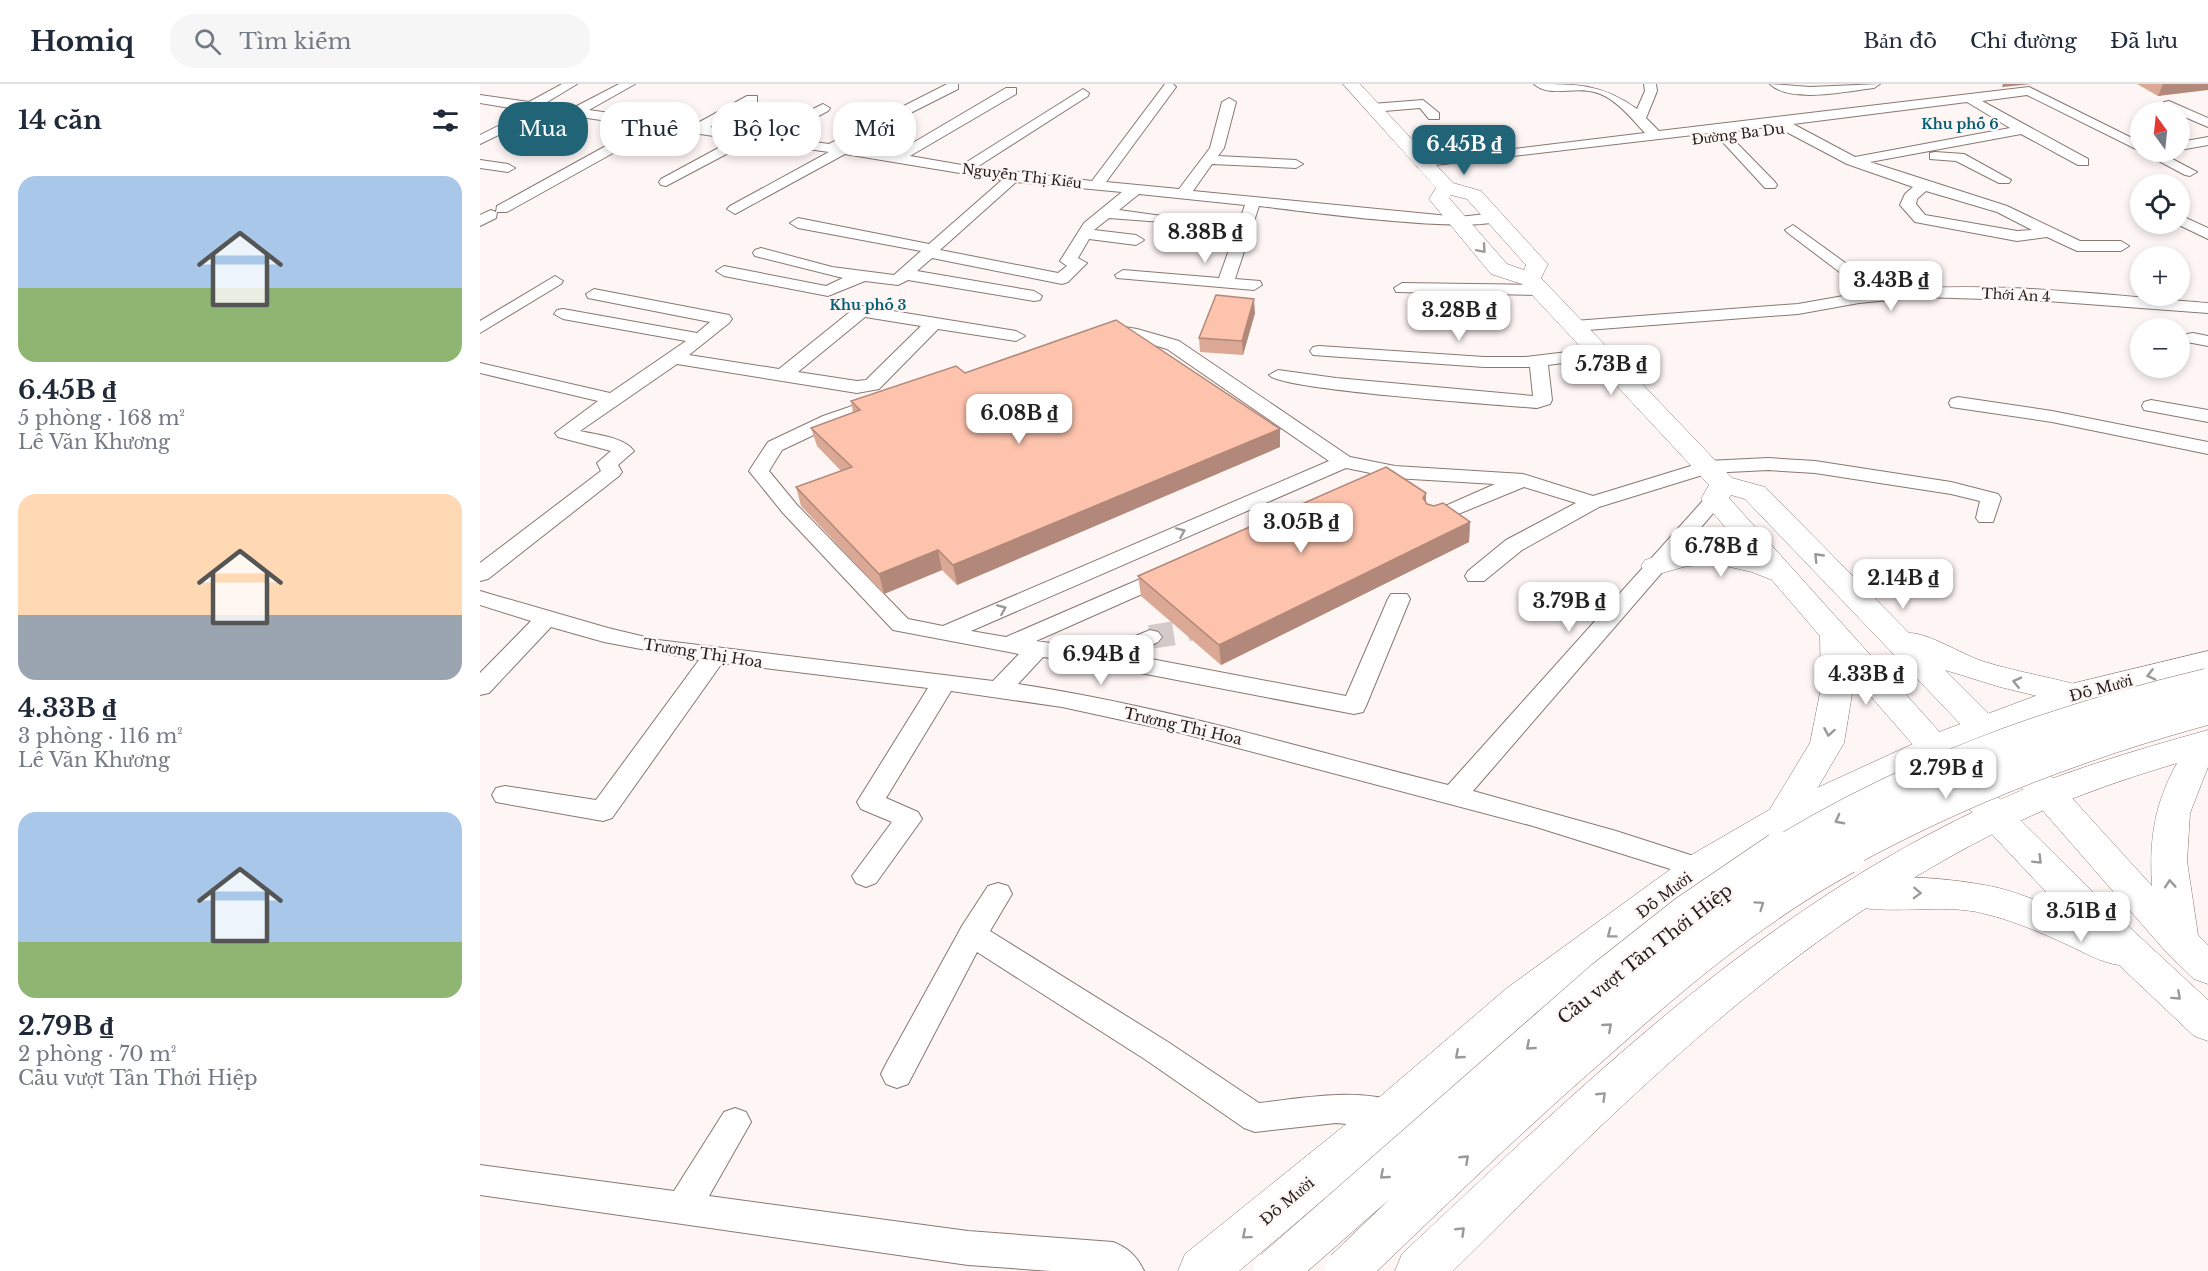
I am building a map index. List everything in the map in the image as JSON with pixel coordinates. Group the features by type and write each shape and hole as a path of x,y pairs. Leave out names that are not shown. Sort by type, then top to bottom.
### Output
{"highway":[{"name":"Đỗ Mười","path":"1202,1271 1392,1114 1522,1000 1699,868 1782,819 1934,747 2062,699 2208,662"},
{"name":"Cầu vượt Tân Thới Hiệp","path":"1275,1271 1576,1005 1665,933 1740,879 1806,838 1912,781 1980,751 2146,699 2208,685"},
{"path":"2062,699 2121,768"},
{"name":"Cầu vượt Tân Thới Hiệp","path":"1346,1271 1564,1065 1659,982 1720,933 1777,894 1852,846 1926,807 1997,775 2157,720 2208,708"},
{"path":"1419,1271 1642,1059 1726,988 1805,929 1858,894 1997,818 2049,795 2121,768 2208,742"},
{"path":"1867,777 1943,846"}],"main road":[{"path":"1350,84 1446,187 1474,195 1537,264 1535,284"},
{"path":"1446,187 1439,199 1499,269 1535,284 1600,353 1715,484 1788,578 1997,818 2134,957 2208,1024"},
{"path":"1715,484 1755,493 2049,795 2180,942 2208,968"},
{"path":"1655,566 1683,556 1726,555 1757,562 1788,578"},
{"path":"1887,629 1938,657 2062,699"},
{"path":"1782,819 1827,743 1837,688 1835,632"},
{"path":"2180,942 2169,885 2171,814 2188,768 2208,742"},
{"path":"1858,894 1917,893 1986,899 2056,923 2134,957"}],"street":[{"path":"545,102 572,84"},
{"path":"588,106 629,84"},
{"path":"1540,84 1558,87 1592,87 1608,93 1655,135"},
{"path":"1639,119 1651,91 1650,84"},
{"path":"1776,84 1793,90 1809,91 1874,84"},
{"path":"916,106 953,86"},
{"path":"1095,185 1170,87"},
{"path":"1954,89 2083,162"},
{"path":"897,158 1011,91"},
{"name":"Đường Ba Du","path":"1423,164 1941,100 1973,100 2029,91 2130,142"},
{"path":"966,168 1083,93"},
{"name":"Nguyễn Thị Kiểu","path":"480,99 499,102"},
{"path":"700,127 752,99"},
{"name":"Đường Ba Du","path":"1501,156 1542,157 1791,128 1955,108 1973,100"},
{"path":"1183,194 1217,148 1229,102"},
{"path":"1372,108 1423,104 1434,116 1385,122"},
{"path":"2190,115 2208,123"},
{"path":"1775,121 1860,164 2002,209 2077,246 2121,246"},
{"path":"480,140 498,130"},
{"path":"1860,164 2023,130"},
{"path":"1724,135 1770,185"},
{"path":"1540,137 1552,148"},
{"path":"2190,144 2208,141"},
{"path":"735,209 833,151"},
{"path":"491,214 600,155"},
{"path":"666,182 713,156"},
{"name":"Nguyễn Thị Kiểu","path":"884,156 1013,177 1253,202 1459,222 1495,218"},
{"path":"1860,164 1904,159 1959,157 2004,180"},
{"path":"1208,160 1296,164"},
{"path":"2170,162 2190,172"},
{"path":"480,164 508,168"},
{"path":"1204,197 1226,166 1242,167"},
{"path":"761,252 831,272 898,280 1013,177"},
{"path":"1924,186 1910,197 1908,205 1920,219 2017,236 2050,232"},
{"path":"798,224 1062,279 1079,263 1068,261 1083,233 1136,189"},
{"path":"1225,283 1253,202"},
{"path":"1105,213 1157,219"},
{"path":"2208,218 2184,222 2208,234"},
{"path":"1793,230 1881,296"},
{"path":"1083,233 1136,240"},
{"path":"724,271 828,291 863,276"},
{"path":"904,274 1034,296"},
{"path":"1123,274 1254,285"},
{"path":"480,328 555,281"},
{"path":"1402,288 1535,284"},
{"name":"Thới An 4","path":"1574,326 1798,309 1921,292 1962,292 2208,308"},
{"path":"480,574 612,472 607,463 624,451 616,446 565,433 701,339 723,319 594,294"},
{"path":"783,375 862,311 934,323 1023,347"},
{"path":"563,314 701,339"},
{"path":"672,358 857,387 872,385 934,323"},
{"path":"1084,336 1106,329 1137,334 1173,345 1344,462 1395,472 1523,480 1552,489 1564,501 1586,506"},
{"path":"1319,351 1484,362 1538,361 1600,353"},
{"path":"1278,375 1336,384 1537,402 1543,400 1538,361"},
{"path":"480,369 612,399"},
{"path":"909,393 830,420 775,446 759,471 790,509 890,617 901,625 921,631 948,632 1008,645 1104,658 1354,706 1399,599"},
{"path":"1958,403 2049,414 2090,425 2208,447"},
{"path":"2151,406 2208,416"},
{"path":"948,632 1344,462"},
{"path":"1476,576 1514,545 1586,506 1715,484 1768,464 1815,467 1951,488 1991,498 1986,519"},
{"path":"1362,487 1395,472"},
{"path":"1434,519 1523,480"},
{"path":"1455,794 1655,566 1715,484"},
{"path":"1008,645 1191,563"},
{"name":"Trương Thị Hoa","path":"480,598 615,638 715,656 1064,699 1455,794 1614,839 1699,868"},
{"path":"480,687 547,618"},
{"path":"1104,658 1150,637"},
{"path":"998,690 1038,649"},
{"path":"505,795 603,811 715,656"},
{"path":"866,876 909,819 870,802 943,684"},
{"path":"897,1074 972,934 998,894"},
{"path":"972,934 1157,1051 1255,1118 1336,1109 1392,1114"},
{"path":"682,1209 735,1122"},
{"path":"480,1180 968,1248 1113,1260 1126,1271"}],"building":[{"path":"1216,295 1254,299 1242,341 1199,338"},
{"path":"1116,320 1280,429 953,565 938,550 879,574 796,487 852,467 811,428 860,410 851,401 956,366 965,373"},
{"path":"1386,467 1426,493 1423,498 1427,504 1434,506 1443,503 1470,522 1219,645 1138,576"}],"tunnel":[{"path":"1150,637 1182,632 1211,619"}],"district":[{"name":"Khu phố 6","path":"1960,124"},
{"name":"Khu phố 3","path":"868,305"}]}
